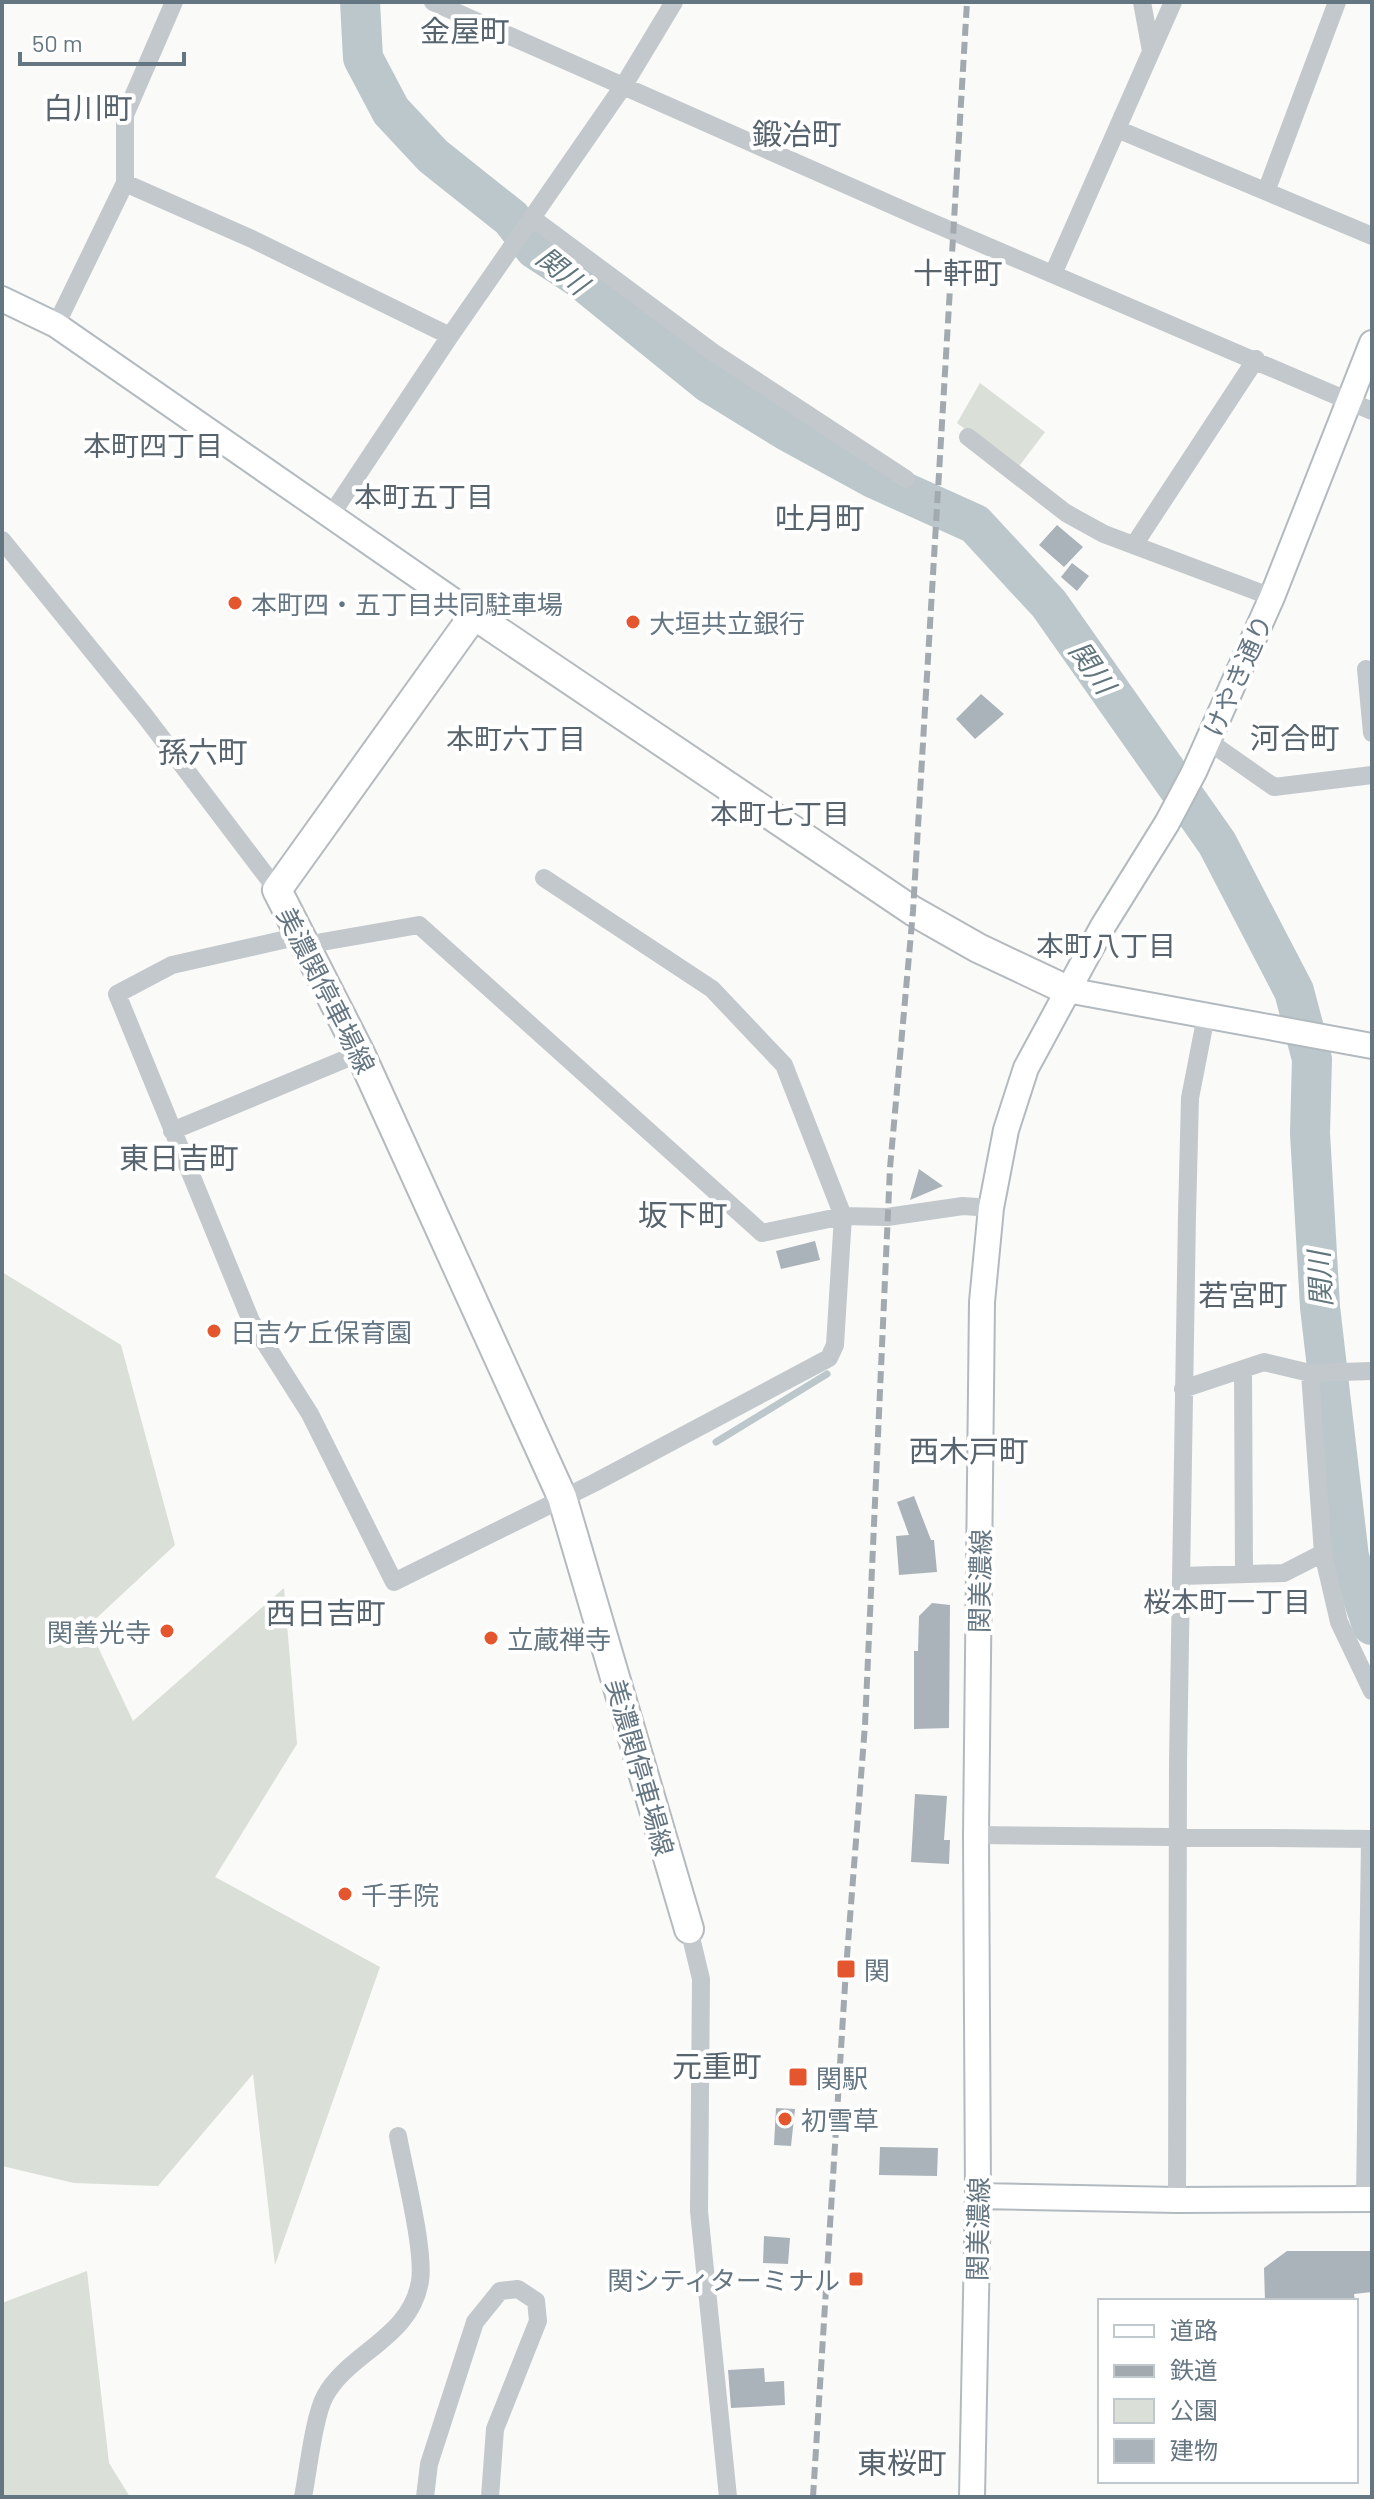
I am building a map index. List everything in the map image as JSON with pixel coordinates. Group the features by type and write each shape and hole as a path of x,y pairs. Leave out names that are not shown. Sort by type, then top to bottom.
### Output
{"main road":[{"path":"2,299 56,325 474,615 913,911 978,948 1067,990 1372,1046"},
{"name":"けやき通り","path":"1067,990 1194,772 1361,406 1372,343"},
{"name":"美濃関停車場線","path":"474,615 277,890 360,1053 562,1497 689,1929"},
{"name":"関美濃線","path":"972,2497 978,2196 976,1835 982,1302 991,1208 1006,1130 1026,1068 1067,990"},
{"path":"978,2196 1177,2200 1369,2199"}],"street":[{"path":"56,325 125,183 125,115 174,2"},
{"path":"433,2 1361,406"},
{"path":"331,515 450,336 515,247 624,85 674,2"},
{"path":"1142,2 1151,51"},
{"path":"1053,274 1173,2"},
{"path":"1267,189 1337,2"},
{"path":"1117,129 1267,189 1372,236"},
{"path":"125,183 252,239 450,336"},
{"path":"532,219 714,353 906,479"},
{"path":"1134,545 1256,359"},
{"path":"968,437 1066,513 1134,545 1272,597"},
{"path":"2,540 145,716 277,890"},
{"path":"1366,669 1372,733"},
{"path":"1208,741 1274,787 1372,775"},
{"path":"544,878 712,989 784,1065 843,1216 835,1345 829,1358 394,1582 310,1414 251,1321 117,994 172,965 302,940 419,925 762,1233 843,1216 887,1217 963,1206 991,1208"},
{"path":"1177,2200 1183,1389 1190,1098 1206,1016"},
{"path":"172,1131 360,1053"},
{"path":"1183,1389 1264,1362 1310,1373 1364,1372"},
{"path":"1243,1369 1244,1574"},
{"path":"1310,1373 1323,1553 1339,1622 1372,1691"},
{"path":"1181,1576 1284,1573 1323,1553"},
{"path":"976,1835 1371,1839 1369,2199"},
{"path":"689,1929 701,1979 699,2211 728,2497"},
{"path":"303,2497 323,2398 341,2373 379,2346 408,2311 420,2281 419,2256 398,2136"},
{"path":"425,2497 429,2464 475,2322 500,2291 518,2289 536,2301 538,2321 495,2429 490,2497"}],"green space":[{"path":"980,383 1045,432 1017,469 957,423"},
{"path":"2,1272 121,1345 175,1545 88,1626 133,1721 284,1588 297,1744 215,1877 380,1967 275,2265 253,2074 158,2186 74,2183 2,2166"},
{"path":"87,2271 109,2463 130,2497 2,2497 2,2303"}],"building":[{"path":"1057,525 1083,547 1064,567 1039,545"},
{"path":"1072,563 1089,576 1077,591 1061,577"},
{"path":"981,694 1004,714 975,739 956,719"},
{"path":"919,1169 943,1186 910,1200"},
{"path":"815,1241 820,1260 781,1269 776,1251"},
{"path":"914,1496 931,1540 934,1540 937,1572 899,1575 896,1536 909,1535 897,1502"},
{"path":"932,1603 950,1605 949,1728 914,1729 914,1651 918,1651 919,1616"},
{"path":"915,1794 947,1796 944,1840 950,1840 949,1864 911,1862"},
{"name":"初雪草","path":"776,2108 795,2109 791,2146 774,2145"},
{"path":"880,2147 938,2148 937,2176 879,2175"},
{"path":"764,2236 790,2238 788,2264 763,2263"},
{"path":"1287,2251 1372,2251 1372,2292 1354,2294 1355,2299 1265,2299 1264,2268"},
{"path":"764,2368 765,2382 784,2381 785,2405 731,2408 728,2370"}],"waterway":[{"name":"関川","path":"360,2 363,58 391,111 433,156 511,218 535,249 578,277 709,383 787,431 873,478 975,524 1049,604 1217,843 1294,991 1312,1059 1310,1133 1320,1307 1349,1557 1372,1625"},
{"path":"716,1442 827,1374"}],"railway":[{"path":"813,2497 846,1969 865,1725 890,1168 913,911 967,2"}],"place":[{"name":"本町四・五丁目共同駐車場","path":"235,603"},
{"name":"大垣共立銀行","path":"633,622"},
{"name":"日吉ケ丘保育園","path":"214,1331"},
{"name":"関善光寺","path":"167,1631"},
{"name":"立蔵禅寺","path":"491,1638"},
{"name":"千手院","path":"345,1894"},
{"name":"関","path":"846,1969"},
{"name":"関駅","path":"798,2077"},
{"name":"初雪草","path":"785,2119"},
{"name":"関シティターミナル","path":"856,2279"}],"district":[{"name":"金屋町","path":"465,30"},
{"name":"白川町","path":"88,107"},
{"name":"鍛冶町","path":"797,133"},
{"name":"十軒町","path":"958,272"},
{"name":"本町四丁目","path":"153,445"},
{"name":"本町五丁目","path":"424,496"},
{"name":"吐月町","path":"820,517"},
{"name":"河合町","path":"1295,737"},
{"name":"本町六丁目","path":"516,738"},
{"name":"孫六町","path":"203,751"},
{"name":"本町七丁目","path":"780,813"},
{"name":"本町八丁目","path":"1106,945"},
{"name":"東日吉町","path":"179,1157"},
{"name":"坂下町","path":"683,1214"},
{"name":"若宮町","path":"1243,1294"},
{"name":"西木戸町","path":"969,1450"},
{"name":"桜本町一丁目","path":"1227,1601"},
{"name":"西日吉町","path":"326,1612"},
{"name":"元重町","path":"717,2065"},
{"name":"東桜町","path":"902,2462"}]}
